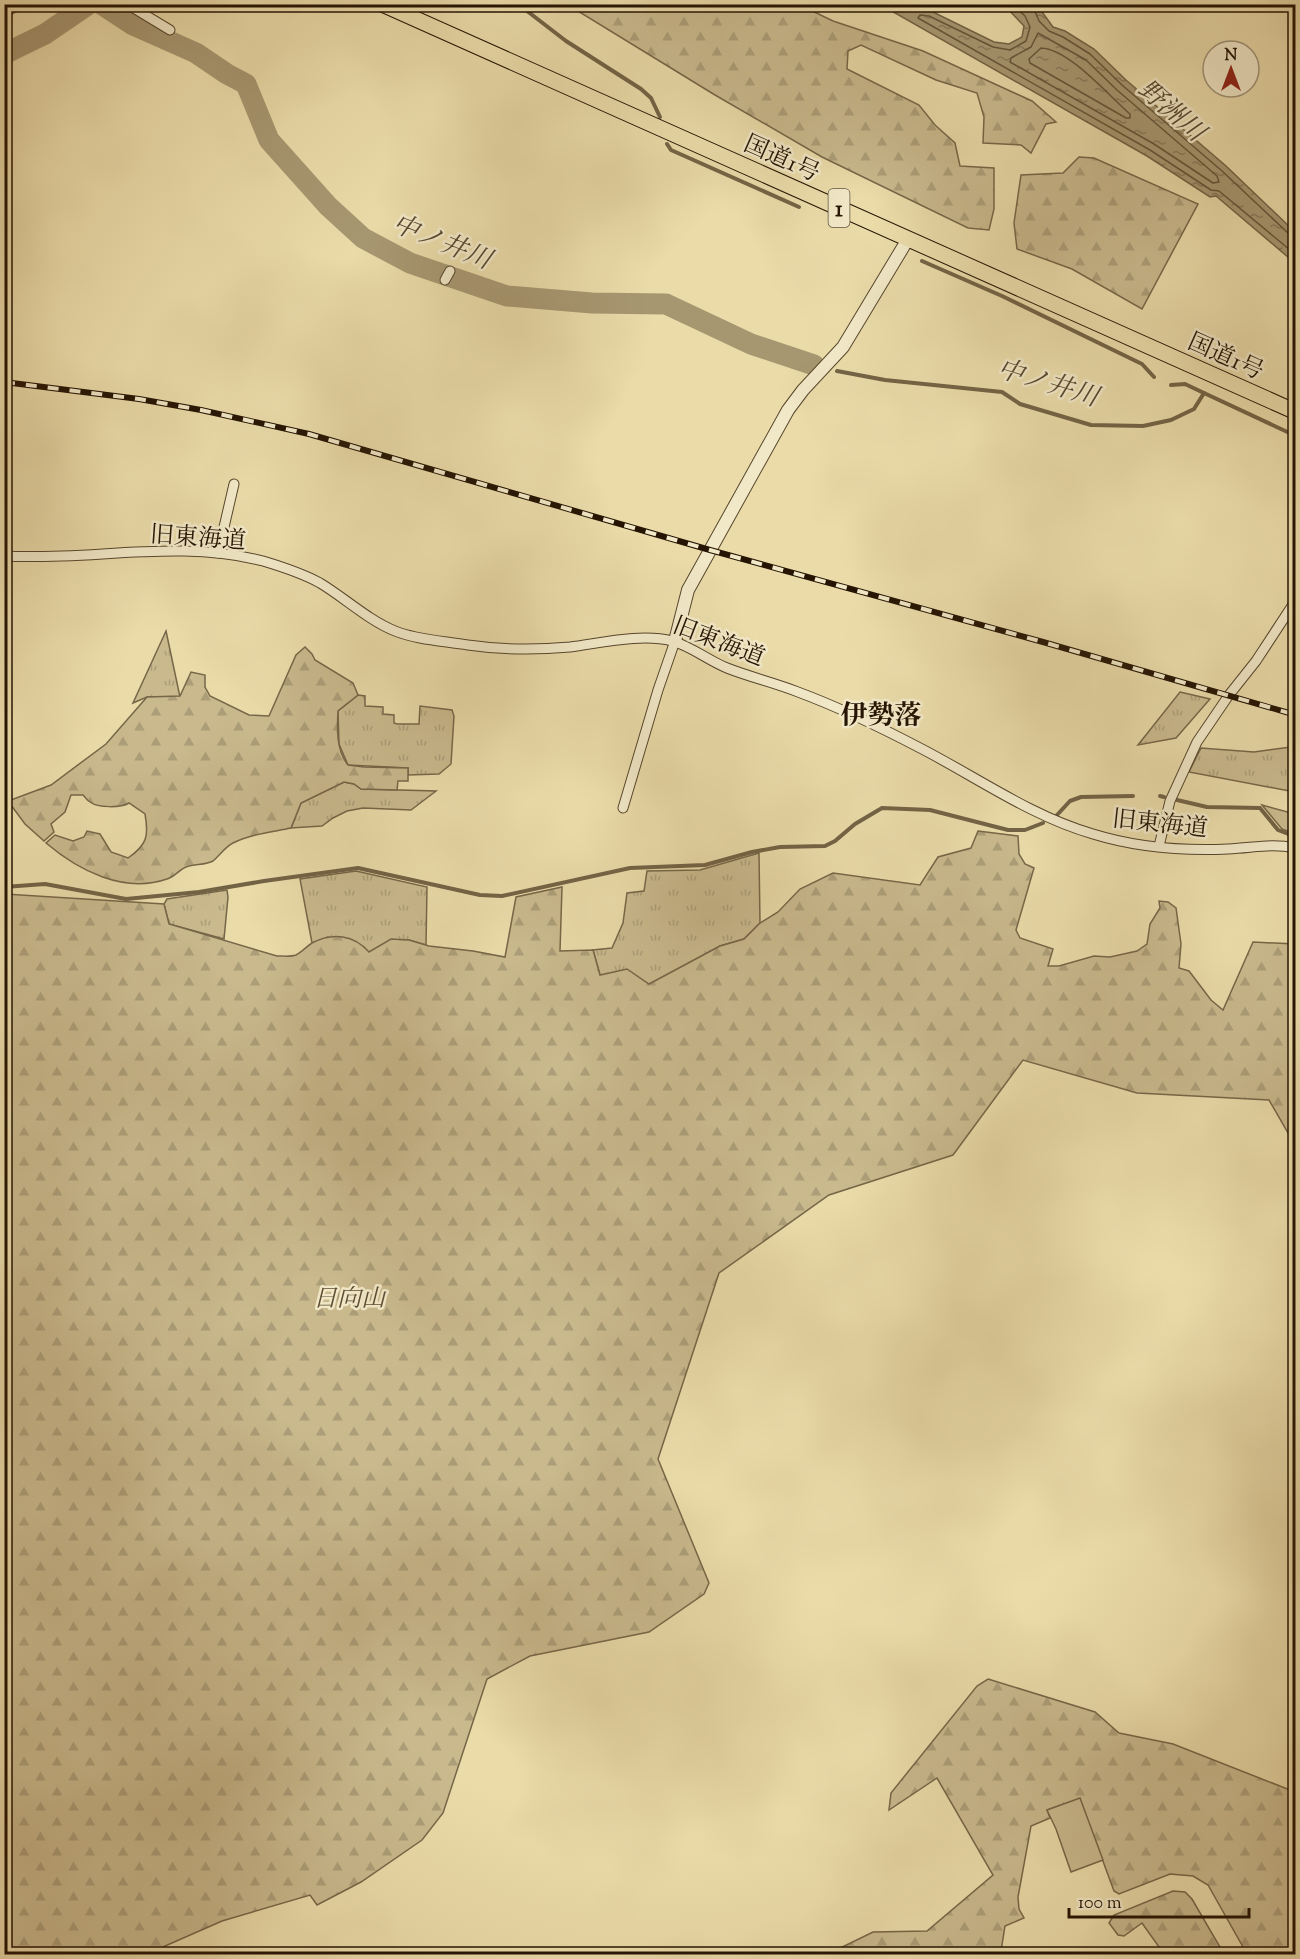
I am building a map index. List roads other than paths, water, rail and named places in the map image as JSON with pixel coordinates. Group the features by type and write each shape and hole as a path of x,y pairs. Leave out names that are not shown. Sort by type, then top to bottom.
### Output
{"highway":[{"name":"国道1号","path":"382,4 1296,412"}],"street":[{"path":"4,13 20,4"},
{"path":"127,4 170,30"},
{"path":"623,808 675,641 688,590 788,410 802,390 843,347 908,239"},
{"path":"218,552 234,484"},
{"name":"旧東海道","path":"4,556 218,552 258,560 301,574 321,584 382,625 397,632 415,636 489,648 546,649 657,638 675,641 716,664 802,693 867,722 926,751 1045,816 1092,834 1123,842 1160,846 1228,849 1276,844 1296,848"},
{"path":"1160,846 1170,801 1197,742 1229,695 1256,661 1296,600"}],"water":[{"path":"881,5 906,5 931,11 994,42 1009,44 1022,37 1024,26 1004,5 1037,5 1053,27 1065,31 1094,49 1126,80 1226,166 1295,232 1295,263 1216,196 1210,197 1147,156"}],"waterway":[{"name":"中ノ井川","path":"4,54 45,34 89,4"},
{"name":"中ノ井川","path":"101,4 133,25 196,53 246,84 269,140 328,206 363,238 410,263 507,296 592,303 666,304 751,344 814,365"},
{"path":"518,4 566,41 641,89 651,98 660,117"},
{"path":"667,144 671,150 799,207"},
{"path":"922,261 1002,296 1142,364 1154,377"},
{"name":"中ノ井川","path":"837,371 885,380 1002,392 1020,404 1091,425 1143,426 1171,420 1194,409 1204,393 1296,436"},
{"path":"1171,385 1185,384 1204,393"},
{"path":"1057,815 1070,801 1081,797 1133,796"},
{"path":"1160,796 1164,797"},
{"path":"1177,800 1207,807 1260,808 1278,830 1296,837"},
{"path":"4,887 45,884 126,899 199,892 358,868 480,895 502,896 630,868 705,865 780,847 825,846 882,808 930,810 1008,830 1025,830 1043,823"}],"railway":[{"path":"4,382 139,399 309,434 1296,715"}],"district":[{"name":"伊勢落","path":"881,715"}],"water label":[{"name":"野洲川","path":"1172,110"}],"park label":[{"name":"日向山","path":"349,1298"}]}
